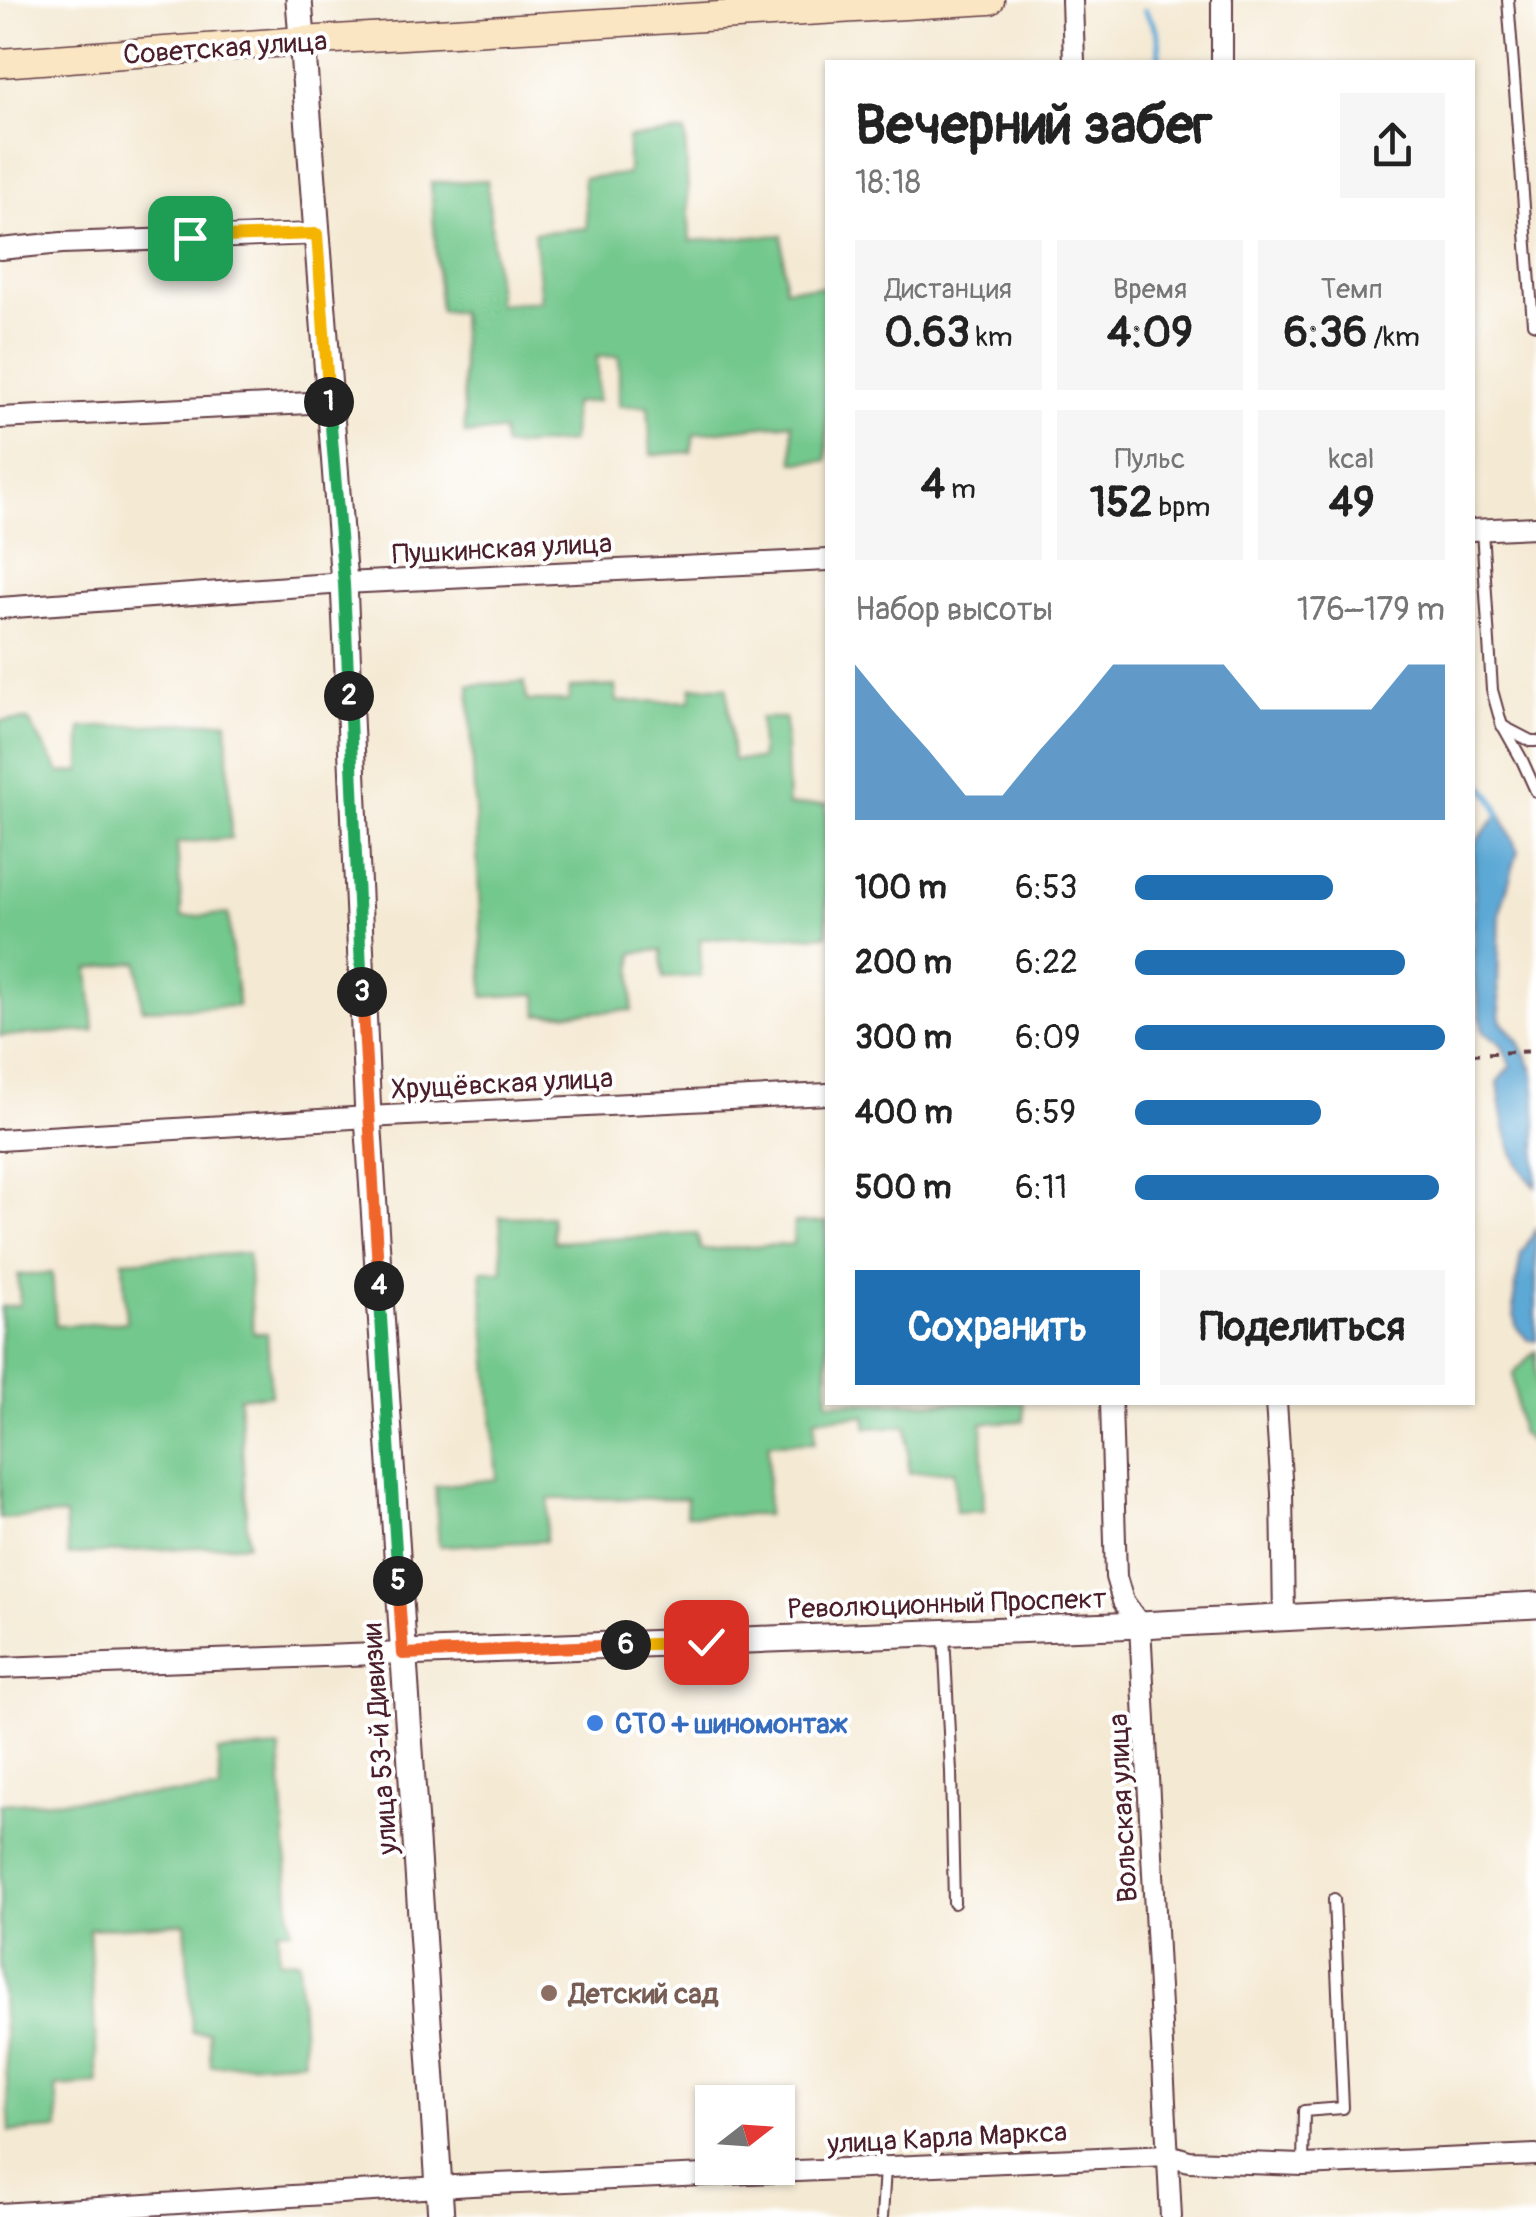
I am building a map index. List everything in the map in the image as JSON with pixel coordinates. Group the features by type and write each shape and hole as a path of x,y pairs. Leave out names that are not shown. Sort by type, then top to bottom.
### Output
{"main road":[{"name":"Советская улица","path":"0,62 990,0"}],"street":[{"name":"улица 53-й Дивизии","path":"299,0 344,584 368,1118 440,2217"},
{"path":"1072,0 1074,60"},
{"path":"1222,0 1222,60"},
{"path":"0,249 62,243 317,234"},
{"path":"0,418 330,402"},
{"path":"1477,529 1536,527"},
{"name":"Пушкинская улица","path":"0,608 344,584 825,560"},
{"name":"Хрущёвская улица","path":"0,1140 825,1094"},
{"name":"Вольская улица","path":"1112,1405 1116,1577 1123,1600 1140,1625 1172,2217"},
{"path":"1276,1405 1284,1617"},
{"name":"Революционный Проспект","path":"0,1668 1140,1625 1536,1605"},
{"name":"улица Карла Маркса","path":"0,2214 439,2188 1169,2155 1189,2162 1303,2165 1536,2155"}],"lane":[{"path":"1508,0 1536,324"},
{"path":"1477,529 1492,690 1502,726 1536,791"},
{"path":"1502,726 1536,741"},
{"path":"944,1633 954,1903"},
{"path":"1303,2165 1304,2111 1343,2108 1334,1899"},
{"path":"882,2217 885,2168"}],"path":[{"path":"1475,1054 1536,1051"}],"green space":[{"path":"685,132 690,241 782,235 785,288 825,287 825,461 794,462 792,423 694,434 691,452 651,455 648,406 619,406 619,356 597,357 598,401 573,403 572,442 504,447 502,431 465,434 460,312 440,311 431,183 487,180 498,304 541,301 534,233 587,228 583,178 628,174 628,138"},
{"path":"524,682 527,701 569,701 570,688 615,686 617,702 690,701 692,687 727,687 733,760 761,759 760,718 785,718 788,806 825,804 825,935 700,939 701,976 663,978 661,950 633,953 632,1010 538,1015 537,994 484,997 469,685"},
{"path":"28,720 60,773 81,771 81,728 227,721 231,838 177,843 182,917 228,914 238,1006 142,1009 138,962 89,969 94,1031 0,1036 0,721"},
{"path":"551,1216 554,1242 697,1234 701,1250 793,1244 794,1223 825,1222 825,1405 1023,1405 1024,1421 982,1423 984,1511 956,1512 954,1471 909,1473 907,1426 867,1428 865,1416 815,1418 815,1442 769,1443 767,1515 686,1515 687,1498 549,1499 545,1541 439,1546 435,1486 497,1479 481,1271 503,1271 500,1217"},
{"path":"248,1253 253,1333 267,1333 271,1395 239,1397 248,1544 68,1555 65,1515 0,1519 1,1307 20,1305 18,1275 52,1273 56,1326 126,1322 123,1261"},
{"path":"1536,1351 1536,1447 1520,1432 1513,1374"},
{"path":"280,1748 291,1929 278,1930 279,1961 298,1960 304,2060 211,2066 208,2032 192,2032 185,1923 89,1929 98,2084 56,2087 59,2129 10,2132 0,1958 0,1804 220,1791 218,1752"}],"water":[{"path":"1500,812 1518,851 1500,912 1498,985 1501,1020 1518,1040 1533,1070 1536,1187 1513,1152 1502,1110 1498,1082 1511,1066 1501,1044 1483,1032 1475,985 1475,843"},
{"path":"1536,1229 1536,1340 1528,1340 1516,1327 1513,1304 1521,1254"}],"waterway":[{"path":"1145,11 1158,35 1158,60"},
{"path":"1475,778 1494,801 1499,819"}],"place":[{"name":"СТО + шиномонтаж","path":"595,1723"},
{"name":"Детский сад","path":"549,1993"}],"route":[{"path":"190,238 317,234 344,584 368,1118 403,1654 706,1642"}]}
